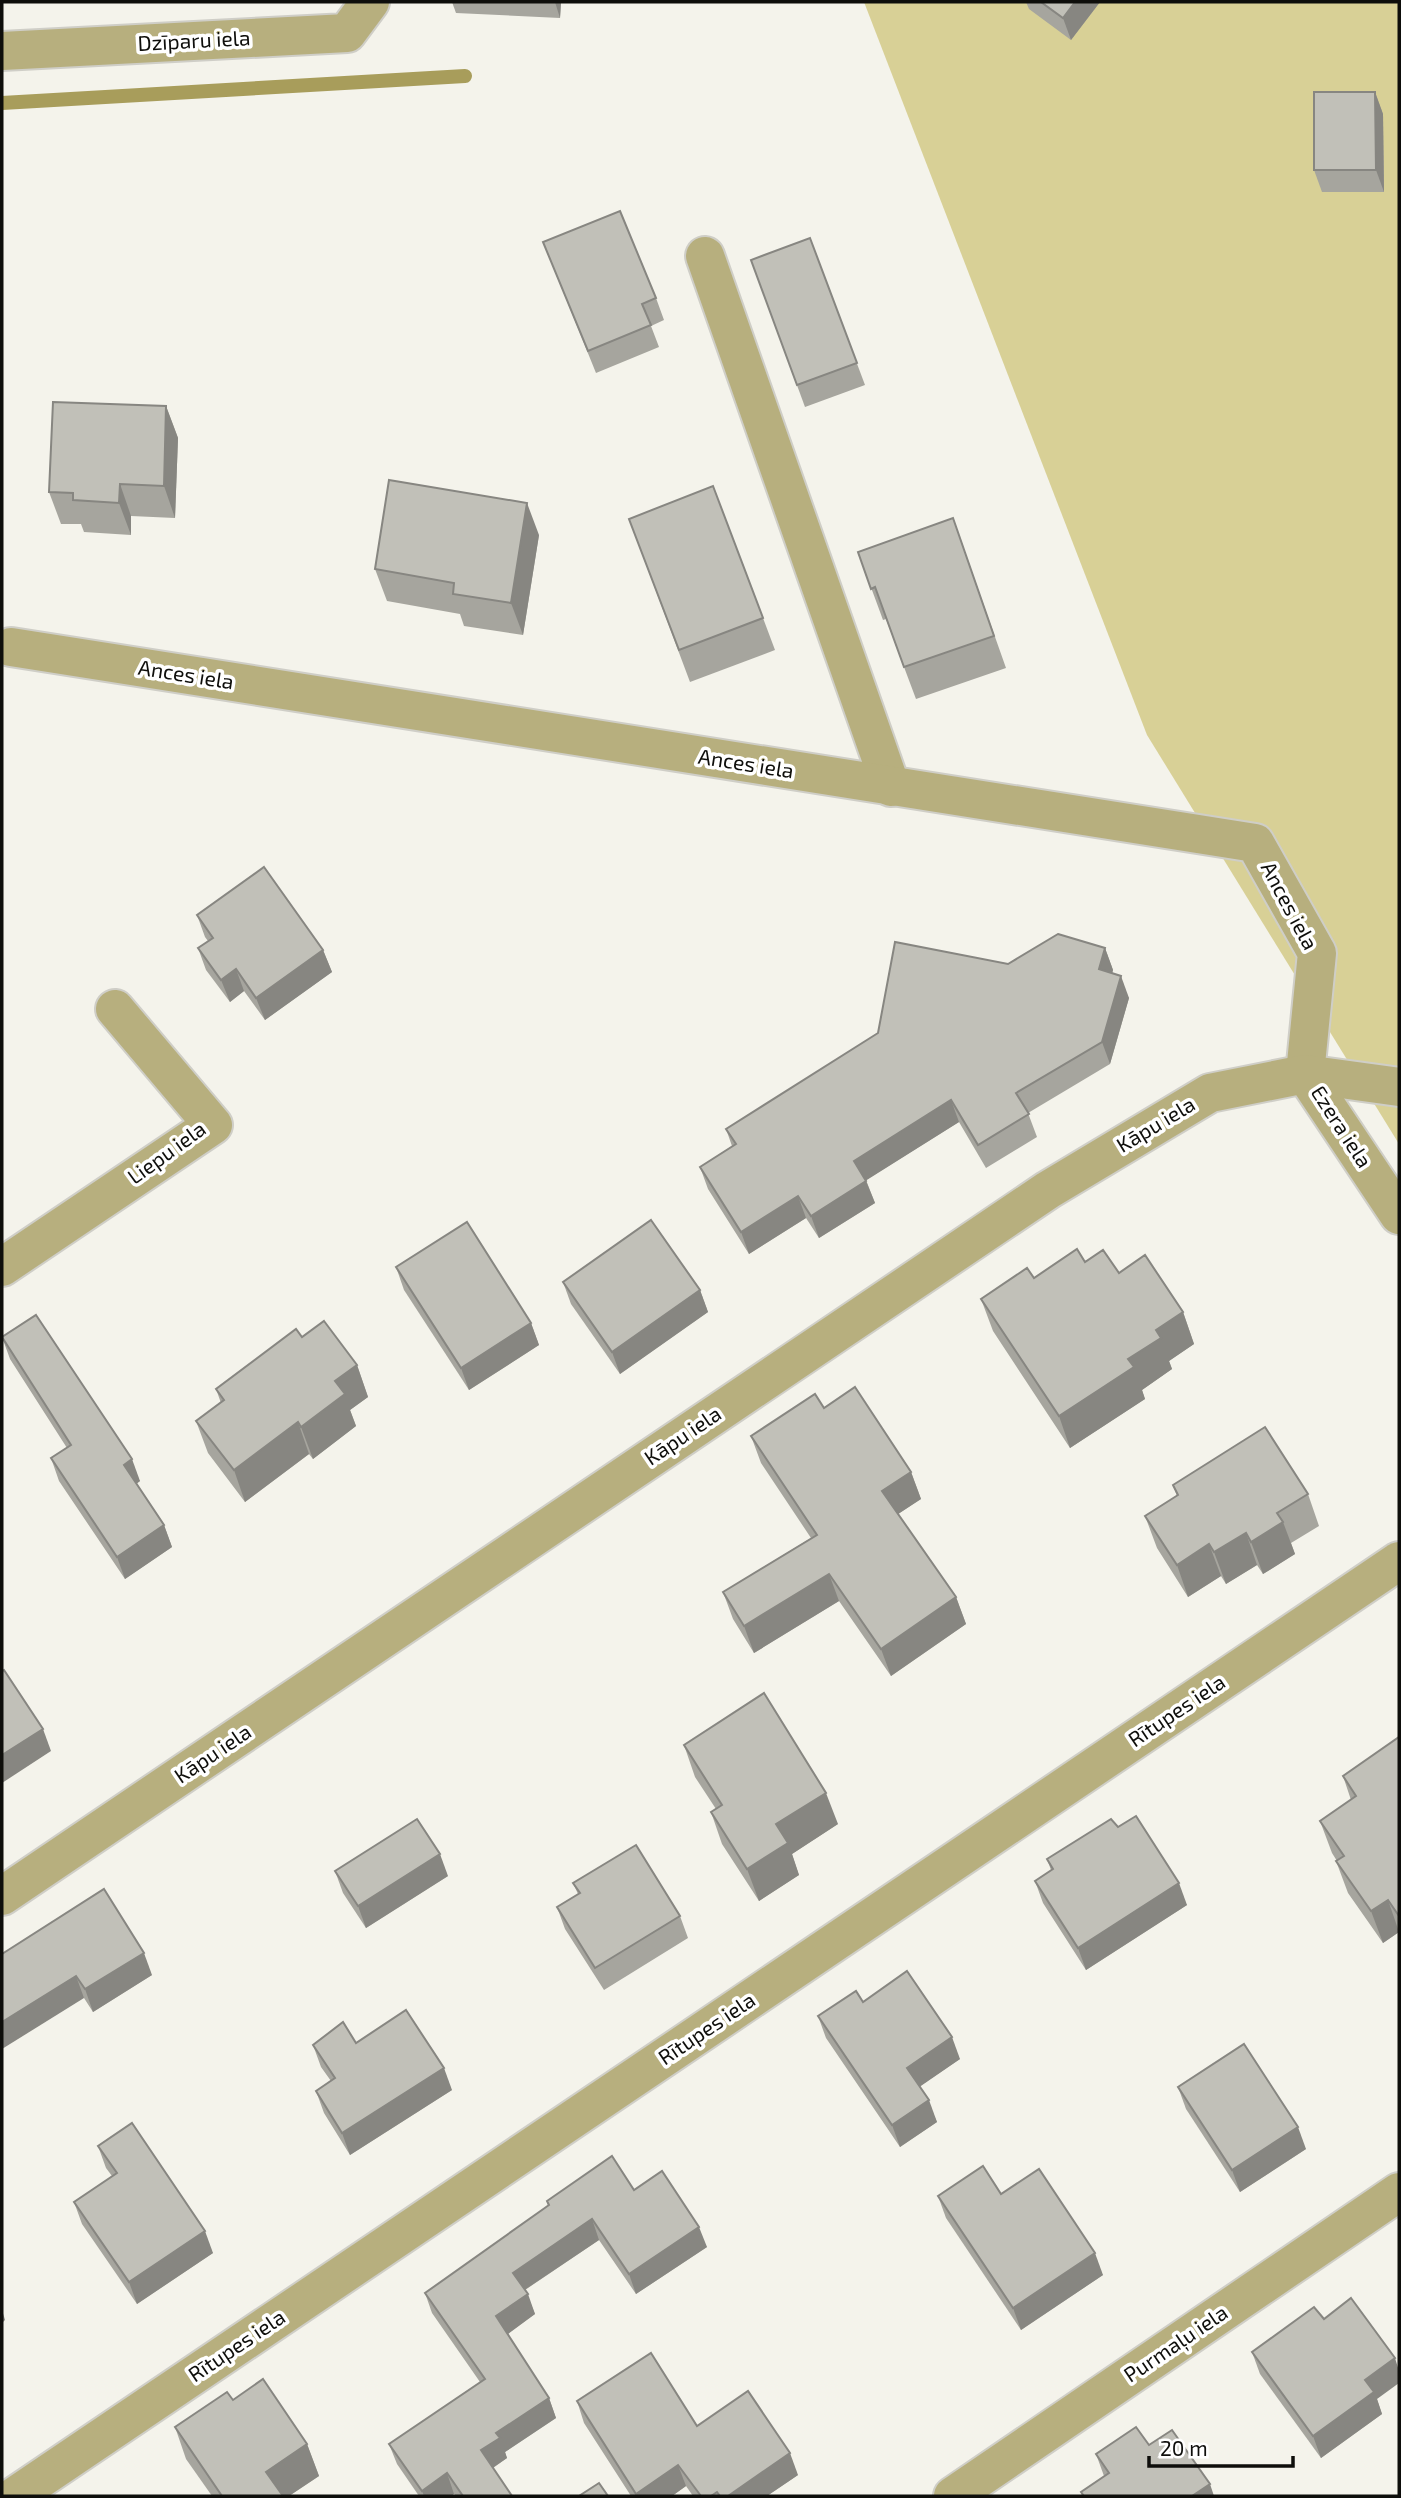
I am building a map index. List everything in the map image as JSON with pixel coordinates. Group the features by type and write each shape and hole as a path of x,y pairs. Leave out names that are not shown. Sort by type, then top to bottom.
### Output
{"street":[{"name":"Dzīparu iela","path":"2,51 347,33 370,2"},
{"path":"705,257 891,787"},
{"name":"Ances iela","path":"5,643 891,787 1255,843 1317,953 1306,1074"},
{"name":"Liepu iela","path":"2,1267 213,1125 115,1009"},
{"name":"Kāpu iela","path":"2,1896 1048,1190 1210,1093 1306,1074 1399,1087"},
{"name":"Ezera iela","path":"1306,1074 1399,1216"},
{"name":"Rītupes iela","path":"15,2496 1399,1561"},
{"name":"Purmaļu iela","path":"953,2496 1399,2192"}],"shaded area":[{"path":"864,2 1399,2 1399,1144 1147,735"}],"building":[{"path":"1041,2 1075,2 1063,18"},
{"path":"1314,92 1375,92 1376,170 1314,170"},
{"path":"620,211 656,298 642,304 651,325 588,351 543,242"},
{"path":"810,238 857,363 797,385 751,260"},
{"path":"53,402 166,406 164,486 120,484 119,503 73,500 73,493 49,492"},
{"path":"389,480 527,503 511,603 453,594 454,583 375,569"},
{"path":"713,486 763,618 679,650 629,519"},
{"path":"953,518 994,636 904,667 875,587 871,589 858,552"},
{"path":"264,867 323,950 256,998 236,969 221,980 198,948 213,938 197,915"},
{"path":"1058,934 1105,948 1099,969 1121,976 1102,1042 1016,1093 1029,1114 978,1145 951,1100 854,1161 866,1181 811,1216 798,1196 741,1232 700,1167 736,1144 726,1129 878,1033 895,942 1008,964"},
{"path":"651,1220 700,1290 612,1352 563,1282"},
{"path":"467,1222 531,1323 461,1368 396,1267"},
{"path":"1077,1249 1085,1262 1103,1250 1119,1273 1145,1255 1183,1312 1156,1330 1161,1338 1128,1359 1134,1367 1059,1416 981,1299 1027,1268 1034,1278"},
{"path":"36,1315 132,1459 124,1465 164,1525 117,1557 51,1458 71,1445 2,1337"},
{"path":"324,1321 357,1365 335,1381 345,1394 301,1427 298,1422 234,1470 196,1421 224,1400 216,1389 296,1329 302,1337"},
{"path":"855,1387 911,1472 882,1491 956,1597 881,1649 829,1574 744,1626 723,1592 817,1535 751,1436 815,1394 824,1408"},
{"path":"1265,1427 1308,1494 1277,1513 1283,1522 1251,1542 1246,1533 1214,1552 1209,1544 1177,1565 1145,1516 1178,1495 1173,1485"},
{"path":"4,1670 43,1729 2,1755 2,1671"},
{"path":"764,1693 826,1793 776,1824 788,1843 747,1869 711,1812 722,1805 684,1745"},
{"path":"1399,1737 1399,1916 1388,1900 1371,1911 1336,1861 1344,1856 1320,1821 1356,1796 1343,1776"},
{"path":"1136,1816 1179,1883 1078,1948 1035,1881 1053,1869 1047,1859 1111,1819 1118,1827"},
{"path":"417,1819 440,1854 358,1906 335,1871"},
{"path":"636,1845 680,1916 595,1968 557,1907 580,1893 573,1883"},
{"path":"104,1889 144,1953 85,1989 76,1976 2,2022 2,1954"},
{"path":"907,1971 952,2037 907,2068 929,2100 892,2125 818,2016 856,1991 863,2002"},
{"path":"406,2010 444,2068 342,2133 316,2091 335,2078 313,2045 343,2022 356,2043"},
{"path":"1244,2044 1298,2127 1232,2170 1178,2087"},
{"path":"132,2123 205,2231 129,2282 74,2202 117,2173 98,2146"},
{"path":"612,2156 634,2190 662,2171 699,2227 629,2274 592,2219 513,2273 528,2294 496,2316 549,2398 496,2433 500,2438 481,2450 512,2496 463,2496 447,2473 422,2491 389,2444 485,2379 425,2293 549,2205 547,2201"},
{"path":"983,2166 1001,2194 1039,2169 1095,2253 1013,2308 938,2196"},
{"path":"1351,2298 1395,2358 1365,2380 1374,2392 1313,2436 1252,2352 1314,2307 1324,2319"},
{"path":"651,2353 697,2426 748,2391 790,2453 728,2496 720,2496 717,2492 711,2496 701,2496 678,2465 636,2494 577,2401"},
{"path":"263,2379 307,2444 266,2472 283,2496 222,2496 175,2427 227,2392 233,2400"},
{"path":"1136,2427 1149,2445 1172,2430 1210,2484 1192,2496 1084,2496 1081,2492 1109,2473 1096,2454"},
{"path":"599,2483 608,2496 579,2496"}],"waterway":[{"path":"2,103 465,76"}]}
